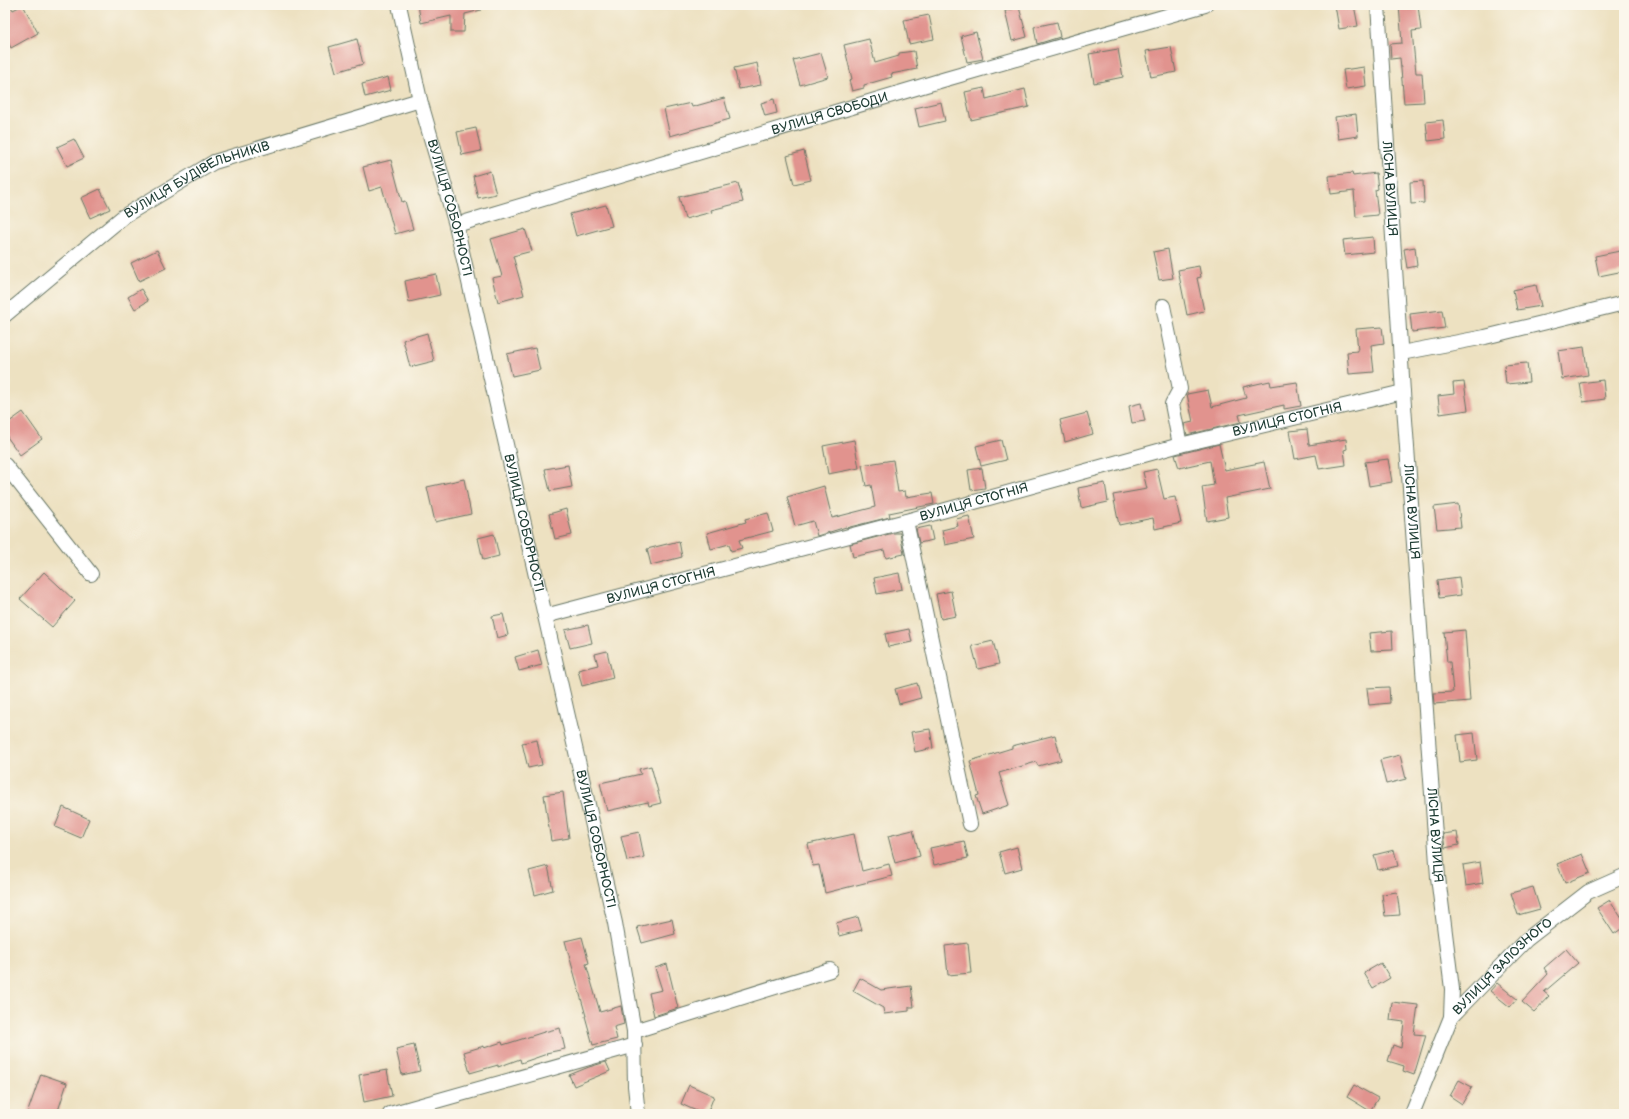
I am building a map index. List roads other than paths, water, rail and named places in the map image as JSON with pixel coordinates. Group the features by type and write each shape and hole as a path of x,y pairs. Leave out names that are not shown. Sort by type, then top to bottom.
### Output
{"street":[{"name":"ВУЛИЦЯ СОБОРНОСТІ","path":"398,5 420,100 456,225 615,923 634,1038 635,1086 638,1114"},
{"name":"ВУЛИЦЯ СВОБОДИ","path":"456,225 938,81 1205,5"},
{"name":"ЛІСНА ВУЛИЦЯ","path":"1378,5 1438,877 1452,990 1451,1017"},
{"name":"ВУЛИЦЯ БУДІВЕЛЬНИКІВ","path":"5,315 124,216 214,162 420,100"},
{"path":"1401,353 1485,338 1624,303"},
{"path":"1163,306 1180,389 1172,404 1180,445"},
{"name":"ВУЛИЦЯ СТОГНІЯ","path":"545,616 906,521 1180,445 1404,392"},
{"path":"5,465 91,574"},
{"path":"906,521 970,824"},
{"name":"ВУЛИЦЯ ЗАЛОЗНОГО","path":"1412,1114 1451,1017 1526,940 1588,892 1624,876"},
{"path":"390,1114 634,1038 830,970"}]}
